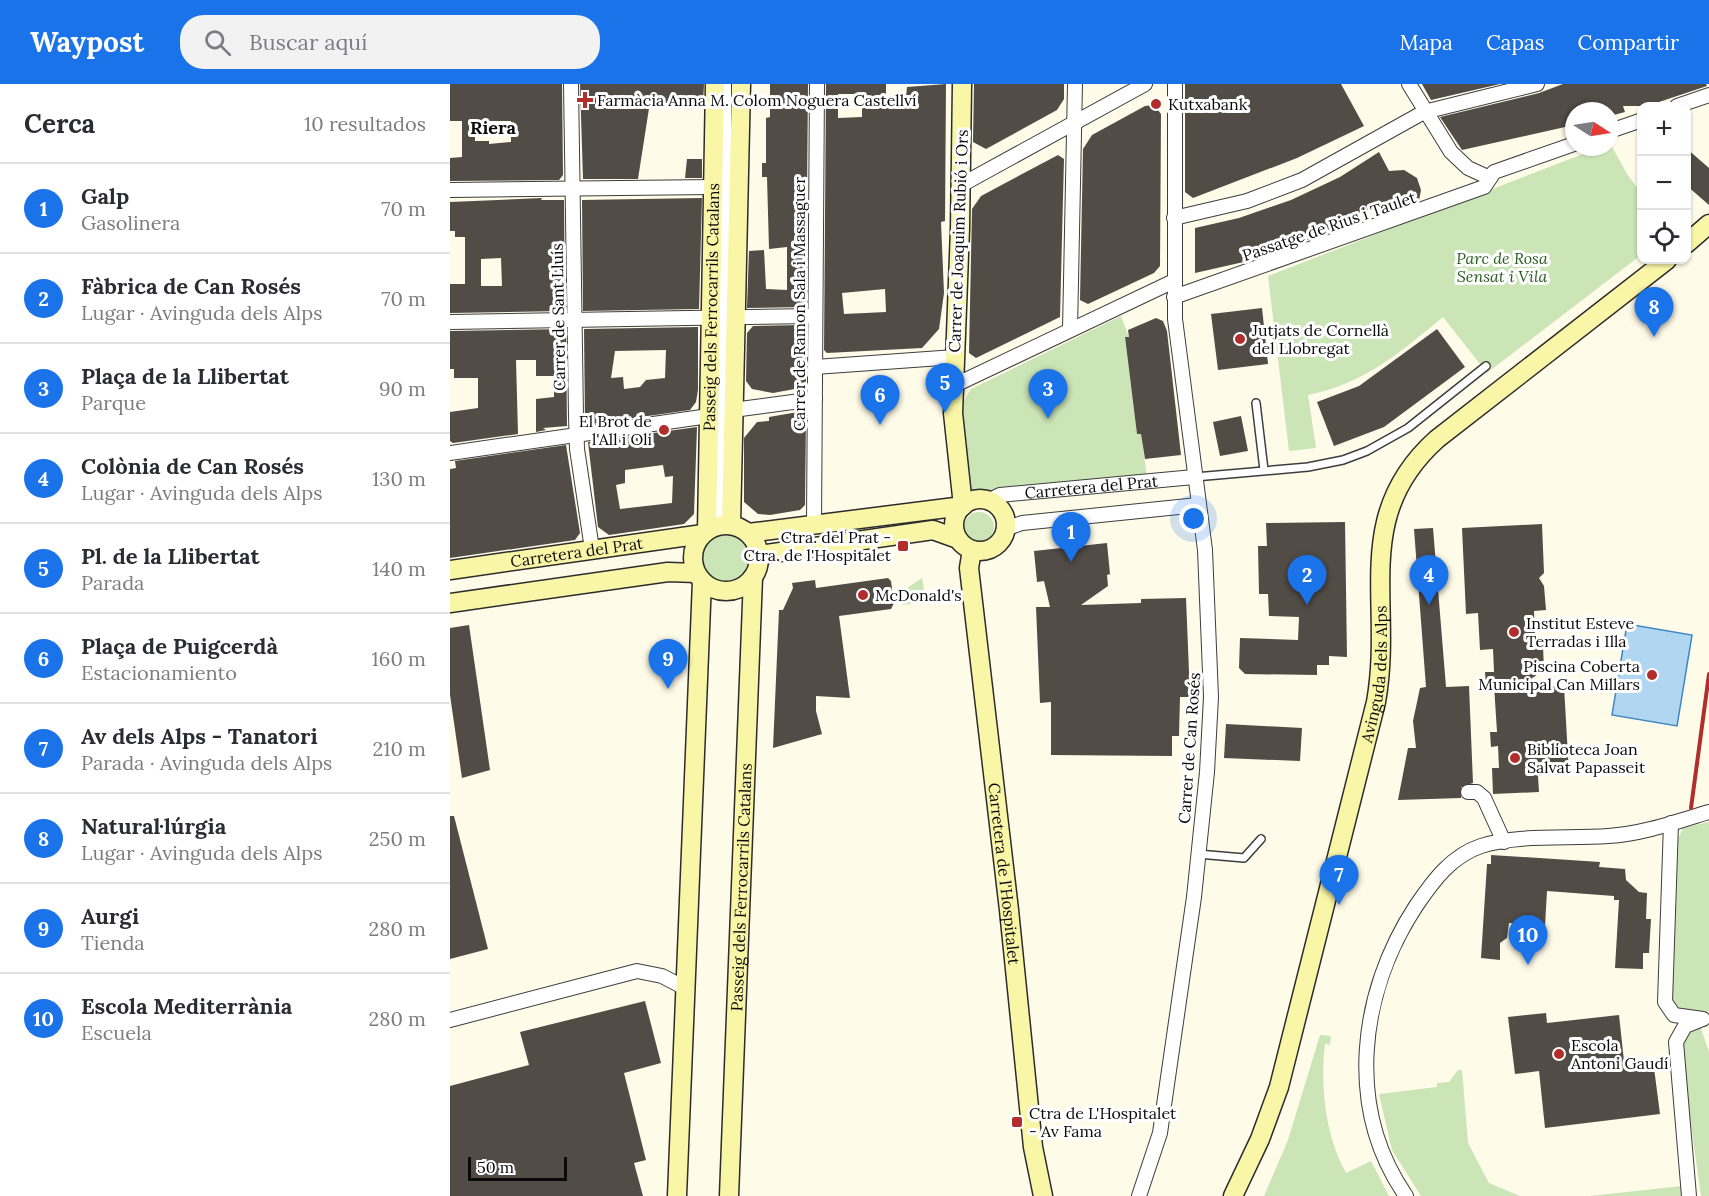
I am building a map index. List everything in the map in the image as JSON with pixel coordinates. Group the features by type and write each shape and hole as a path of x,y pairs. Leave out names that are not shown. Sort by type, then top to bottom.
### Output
{"street":[{"name":"Carrer de Sant Lluís","path":"572,84 577,435 592,549"},
{"name":"Passeig dels Ferrocarrils Catalans","path":"715,84 713,187 723,317 734,410 715,527"},
{"name":"Passeig dels Ferrocarrils Catalans","path":"715,527 723,317 724,84"},
{"name":"Passeig dels Ferrocarrils Catalans","path":"715,527 708,416 723,317 741,84"},
{"name":"Carrer de Ramon Sala i Massaguer","path":"814,525 817,84"},
{"name":"Carrer de Joaquim Rubió i Ors","path":"962,84 953,413 963,506"},
{"path":"1070,330 1075,84"},
{"path":"961,185 1145,84"},
{"name":"Carrer de Can Rosés","path":"1139,1196 1160,1133 1198,854 1207,772 1211,662 1205,549 1194,477 1174,297 1175,84"},
{"path":"1409,84 1424,112 1461,162 1490,178"},
{"path":"1174,218 1227,207 1286,187 1321,171 1424,112 1529,85"},
{"path":"1689,102 1709,95"},
{"path":"1619,128 1637,121"},
{"name":"Passatge de Rius i Taulet","path":"1174,297 1275,263 1349,233 1408,216 1484,187 1494,172 1565,147"},
{"path":"450,190 713,187"},
{"path":"1691,240 1709,224"},
{"name":"Avinguda dels Alps","path":"1233,1196 1260,1139 1279,1087 1376,702 1381,668 1380,548 1391,502 1411,467 1437,439 1662,264"},
{"path":"953,386 1174,281"},
{"path":"450,322 815,316"},
{"path":"815,367 955,357"},
{"path":"734,410 814,399"},
{"path":"450,453 708,416"},
{"name":"Carretera del Prat","path":"988,501 1000,495 1194,477"},
{"path":"676,1196 699,577 694,552 715,527 748,533 963,506 974,501 988,501 995,504 1004,514 1003,537 992,549 965,545 933,530 759,555"},
{"name":"Carretera del Prat","path":"1005,529 1023,523 1198,505"},
{"path":"963,506 955,520 965,545"},
{"name":"Carretera del Prat","path":"450,570 592,549 715,527"},
{"path":"699,577 709,587 726,591 741,588 753,577 759,555 748,533"},
{"name":"Carretera de l'Hospitalet","path":"965,545 1008,899 1034,1147 1043,1196"},
{"name":"Carretera del Prat","path":"450,603 668,572 699,577"},
{"name":"Passeig dels Ferrocarrils Catalans","path":"729,1196 753,577"},
{"path":"1468,792 1478,792 1484,798 1504,842"},
{"path":"1406,1196 1384,1160 1370,1116 1365,1064 1376,994 1392,946 1438,876 1469,852 1504,842 1610,836 1709,812"},
{"path":"1671,823 1665,1002 1674,1015 1706,1018"},
{"path":"450,1020 637,971 662,976 685,988"},
{"path":"1689,1196 1676,1042 1684,1026 1706,1018"}],"lane":[{"path":"1194,477 1324,464 1381,445 1408,428 1486,366"},
{"path":"1256,403 1264,471"},
{"path":"1198,854 1244,858 1261,839"}],"green space":[{"name":"Parc de Rosa Sensat i Vila","path":"1578,156 1617,156 1637,188 1637,258 1487,373 1443,317 1365,375 1329,390 1308,395 1316,448 1289,451 1268,276"},
{"path":"1121,316 1129,337 1125,338 1137,434 1141,434 1147,477 972,495 968,491 961,405 971,389"},
{"path":"979,512 990,516 994,527 990,538 979,542 968,538 964,527 968,516"},
{"path":"726,535 742,542 749,558 742,574 726,581 710,574 703,558 710,542"},
{"path":"922,578 926,601 903,605 907,588"},
{"path":"1709,822 1709,1011 1679,1012 1671,1006 1676,844 1683,828"},
{"path":"1700,1026 1709,1052 1709,1196 1701,1196 1680,1048 1684,1033"},
{"path":"1320,1035 1331,1036 1330,1045 1325,1044 1324,1094 1329,1127 1339,1158 1346,1173 1371,1161 1389,1196 1264,1196 1288,1140"},
{"path":"1458,1070 1462,1070 1468,1143 1489,1183 1520,1196 1421,1196 1392,1150 1379,1094 1437,1087 1437,1083 1449,1082"},
{"path":"1691,1185 1693,1196 1590,1196"}],"water":[{"name":"Piscina Coberta Municipal Can Millars","path":"1627,624 1692,635 1677,726 1612,715"}],"building":[{"path":"450,84 562,84 563,175 559,180 450,181 450,158 462,157 462,121 450,121","holes":["475,121 511,121 511,142 489,144 489,141 475,141"]},
{"path":"580,84 704,84 703,106 650,102 638,179 583,179"},
{"path":"770,84 808,84 806,307 747,308 749,251 764,250 766,289 787,290 787,247 769,249 767,177 762,177 762,163 766,163 766,118 770,117"},
{"path":"826,84 886,84 886,98 906,97 907,87 946,84 945,221 941,222 944,293 939,329 922,348 827,353 824,350","holes":["838,94 862,94 862,117 838,118","885,289 886,312 844,314 842,293"]},
{"path":"974,84 1064,84 1064,99 1057,110 986,149 973,142"},
{"path":"1185,84 1341,84 1364,126 1297,158 1193,198 1185,192"},
{"path":"1422,84 1500,84 1431,100"},
{"path":"1563,84 1706,84 1707,86 1659,102 1637,102 1637,106 1623,106 1625,112 1619,114 1619,102 1565,102 1565,127 1462,150 1440,117 1539,93"},
{"path":"1154,105 1161,114 1160,266 1154,273 1088,304 1080,300 1083,149 1092,135 1145,106"},
{"path":"1379,152 1389,171 1404,170 1417,178 1421,190 1419,201 1390,211 1380,204 1308,240 1248,261 1195,273 1195,228 1239,218 1291,200 1340,177"},
{"path":"1691,152 1709,168 1709,205 1691,189"},
{"path":"1058,155 1064,159 1060,317 976,358 969,353 972,209 981,196"},
{"path":"687,159 702,159 702,178 685,178"},
{"path":"542,198 541,200 564,200 565,311 450,313 450,284 465,284 465,237 455,237 455,231 450,231 450,202","holes":["501,258 502,286 481,286 481,259"]},
{"path":"702,198 699,309 583,311 582,200"},
{"name":"Jutjats de Cornellà del Llobregat","path":"1262,308 1268,364 1218,370 1211,314"},
{"path":"1156,318 1163,321 1167,331 1181,455 1145,459 1141,434 1137,434 1125,337 1129,337 1128,330"},
{"path":"801,325 806,329 806,381 800,388 773,393 752,389 746,381 747,333 753,326"},
{"path":"698,327 696,402 690,410 585,425 584,329","holes":["666,350 665,378 646,380 640,387 624,389 623,377 611,378 615,351"]},
{"path":"566,329 567,426 543,428 546,430 536,432 536,399 554,397 554,376 536,376 536,360 516,360 518,434 453,443 450,441 450,412 478,408 478,378 454,378 454,369 450,369 450,331"},
{"path":"1437,329 1465,367 1384,427 1334,446 1317,402 1359,386"},
{"path":"798,412 806,419 805,505 800,510 770,515 758,514 744,502 744,438 757,422 769,421 769,417"},
{"path":"1241,416 1248,451 1220,456 1213,422"},
{"path":"697,427 694,514 684,524 609,535 598,527 588,442","holes":["663,465 665,477 673,476 672,503 620,509 616,485 625,483 625,470"]},
{"path":"566,445 580,533 575,540 450,558 450,469 456,468 455,461"},
{"path":"1345,522 1347,657 1329,656 1329,665 1317,665 1317,675 1245,674 1239,668 1240,638 1298,640 1299,617 1269,616 1268,594 1259,594 1258,546 1267,546 1266,523"},
{"path":"1542,524 1544,573 1539,578 1544,586 1546,610 1534,611 1535,639 1543,646 1544,670 1518,688 1564,686 1569,774 1538,776 1539,792 1493,794 1492,768 1499,768 1498,746 1491,747 1490,732 1497,732 1494,685 1486,686 1485,672 1494,672 1493,649 1480,650 1478,613 1466,614 1462,528"},
{"path":"1433,528 1446,687 1469,686 1473,783 1461,787 1461,798 1398,800 1408,748 1416,748 1413,721 1420,688 1426,687 1414,529"},
{"path":"1107,543 1110,574 1107,575 1108,586 1081,605 1141,603 1141,599 1186,598 1190,697 1180,697 1179,736 1172,736 1172,756 1051,755 1051,702 1040,703 1036,607 1050,607 1044,581 1037,582 1034,551"},
{"path":"888,578 891,581 894,603 891,609 839,616 850,698 816,696 816,711 822,734 773,748 779,610 783,610 793,588 792,583 815,580 816,588"},
{"path":"469,625 490,770 462,778 450,695 450,628"},
{"path":"1226,724 1302,728 1300,761 1224,758"},
{"path":"450,816 454,816 488,949 450,959"},
{"path":"1491,855 1600,862 1599,867 1625,869 1626,880 1639,892 1647,893 1646,919 1651,919 1649,953 1643,953 1643,969 1615,968 1619,900 1614,900 1614,896 1547,891 1545,926 1509,923 1507,938 1500,943 1500,960 1481,958 1487,864 1491,864"},
{"path":"645,1001 661,1063 624,1073 646,1160 634,1163 643,1196 450,1196 450,1086 529,1065 520,1032"},
{"path":"1546,1013 1547,1023 1619,1015 1624,1061 1628,1061 1630,1071 1654,1068 1660,1114 1545,1128 1539,1071 1515,1074 1508,1017"}],"railway":[{"path":"1691,808 1709,674"}],"place":[{"name":"Farmàcia Anna M. Colom Noguera Castellví","path":"585,100"},
{"name":"Kutxabank","path":"1156,104"},
{"name":"Natural·lúrgia","path":"1654,337"},
{"name":"Jutjats de Cornellà del Llobregat","path":"1240,339"},
{"name":"Pl. de la Llibertat","path":"945,413"},
{"name":"Plaça de la Llibertat","path":"1048,419"},
{"name":"Plaça de Puigcerdà","path":"880,425"},
{"name":"El Brot de l'All i Oli","path":"664,430"},
{"name":"Ctra. del Prat - Ctra. de l'Hospitalet","path":"903,546"},
{"name":"Galp","path":"1071,562"},
{"name":"McDonald's","path":"863,595"},
{"name":"Fàbrica de Can Rosés","path":"1307,605"},
{"name":"Colònia de Can Rosés","path":"1429,605"},
{"name":"Institut Esteve Terradas i Illa","path":"1514,632"},
{"name":"Piscina Coberta Municipal Can Millars","path":"1652,675"},
{"name":"Aurgi","path":"668,689"},
{"name":"Biblioteca Joan Salvat Papasseit","path":"1515,758"},
{"name":"Av dels Alps - Tanatori","path":"1339,905"},
{"name":"Escola Mediterrània","path":"1528,965"},
{"name":"Escola Antoni Gaudí","path":"1559,1054"},
{"name":"Ctra de L'Hospitalet - Av Fama","path":"1017,1122"}],"district":[{"name":"Riera","path":"493,127"}]}
